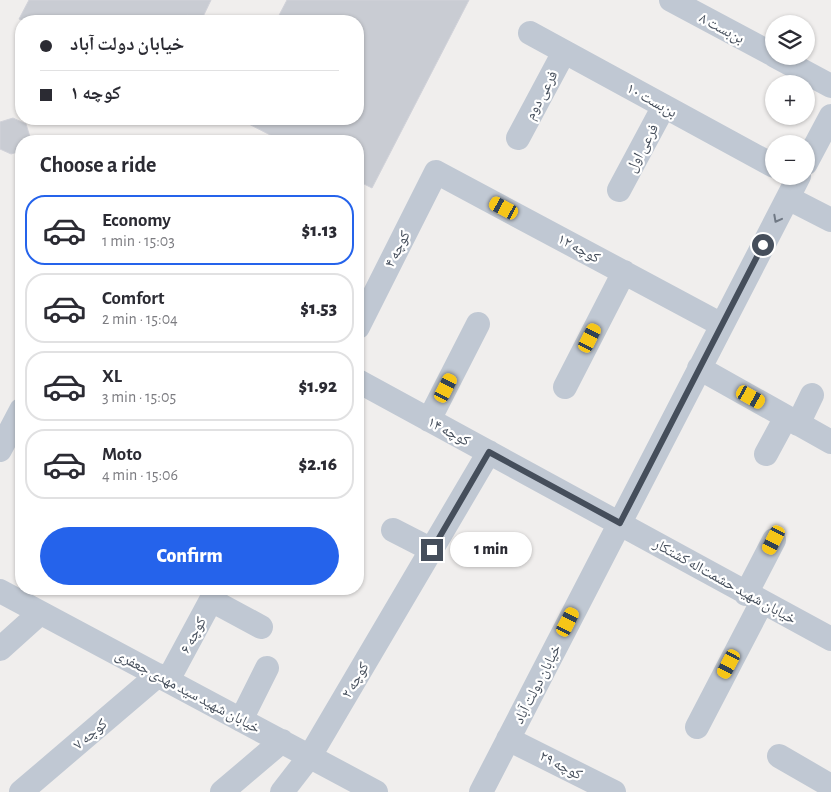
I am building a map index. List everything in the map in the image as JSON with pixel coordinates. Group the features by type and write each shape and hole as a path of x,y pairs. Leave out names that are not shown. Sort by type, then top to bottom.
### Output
{"street":[{"name":"بن‌بست ۸","path":"671,0 765,51"},
{"name":"بن‌بست ۱۰","path":"530,33 765,161"},
{"name":"فرعی دوم","path":"518,138 564,52"},
{"name":"بن‌بست ۸","path":"792,65 831,86"},
{"name":"فرعی اول","path":"619,190 664,106"},
{"name":"خیابان دولت آباد","path":"815,145 831,116"},
{"name":"کوچه ۱۲","path":"436,172 722,325"},
{"name":"کوچه ۴","path":"364,315 436,172"},
{"name":"خیابان دولت آباد","path":"481,792 793,185"},
{"path":"803,185 831,220"},
{"path":"565,387 624,272"},
{"path":"430,420 478,324"},
{"path":"699,368 831,442"},
{"name":"کوچه ۱۴","path":"364,384 620,523"},
{"path":"766,454 812,395"},
{"path":"0,450 15,421"},
{"name":"کوچه ۲","path":"282,792 310,756 489,452"},
{"name":"خیابان شهید حشمت‌اله کشتکار","path":"620,523 831,639"},
{"path":"393,530 432,550"},
{"path":"697,726 754,598 774,540"},
{"name":"خیابان شهید سید مهدی جعفری","path":"0,591 310,756 348,785 376,792"},
{"name":"کوچه ۶","path":"163,678 213,595"},
{"path":"215,595 261,627"},
{"path":"0,649 40,613"},
{"path":"241,720 267,668"},
{"name":"کوچه ۷","path":"21,792 163,678"},
{"name":"کوچه ۲۹","path":"508,739 614,792"},
{"path":"222,792 282,741"},
{"path":"778,756 831,786"}],"building":[{"path":"29,0 211,0 204,15 21,15"},
{"path":"287,0 469,0 372,188 364,184 364,135 270,135 251,125 364,125 364,15 279,15"},
{"path":"13,118 15,119 15,125 26,125 29,135 15,135 15,153 11,154 0,149 0,122"}],"route":[{"path":"432,550 489,452 620,523 763,245"}]}
